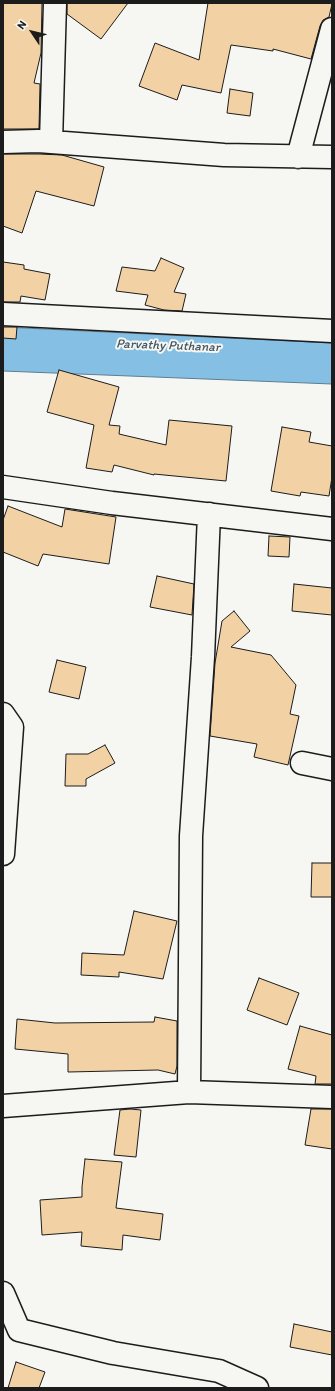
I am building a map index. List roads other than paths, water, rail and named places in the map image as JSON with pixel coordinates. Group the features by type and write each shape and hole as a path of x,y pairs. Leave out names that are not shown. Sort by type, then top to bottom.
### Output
{"street":[{"path":"51,142 55,3"},
{"path":"298,157 332,29"},
{"path":"3,142 51,142 224,155 332,157"},
{"path":"3,314 332,331"},
{"path":"3,487 332,529"},
{"path":"189,1092 190,836 203,657 209,514"},
{"path":"3,714 12,727 3,854"},
{"path":"302,763 332,769"},
{"path":"3,1106 189,1092 332,1097"},
{"path":"3,1293 19,1330 113,1352 219,1371 257,1388"}],"water":[{"name":"Parvathy Puthanar","path":"3,327 332,343 332,384 3,371"}]}
